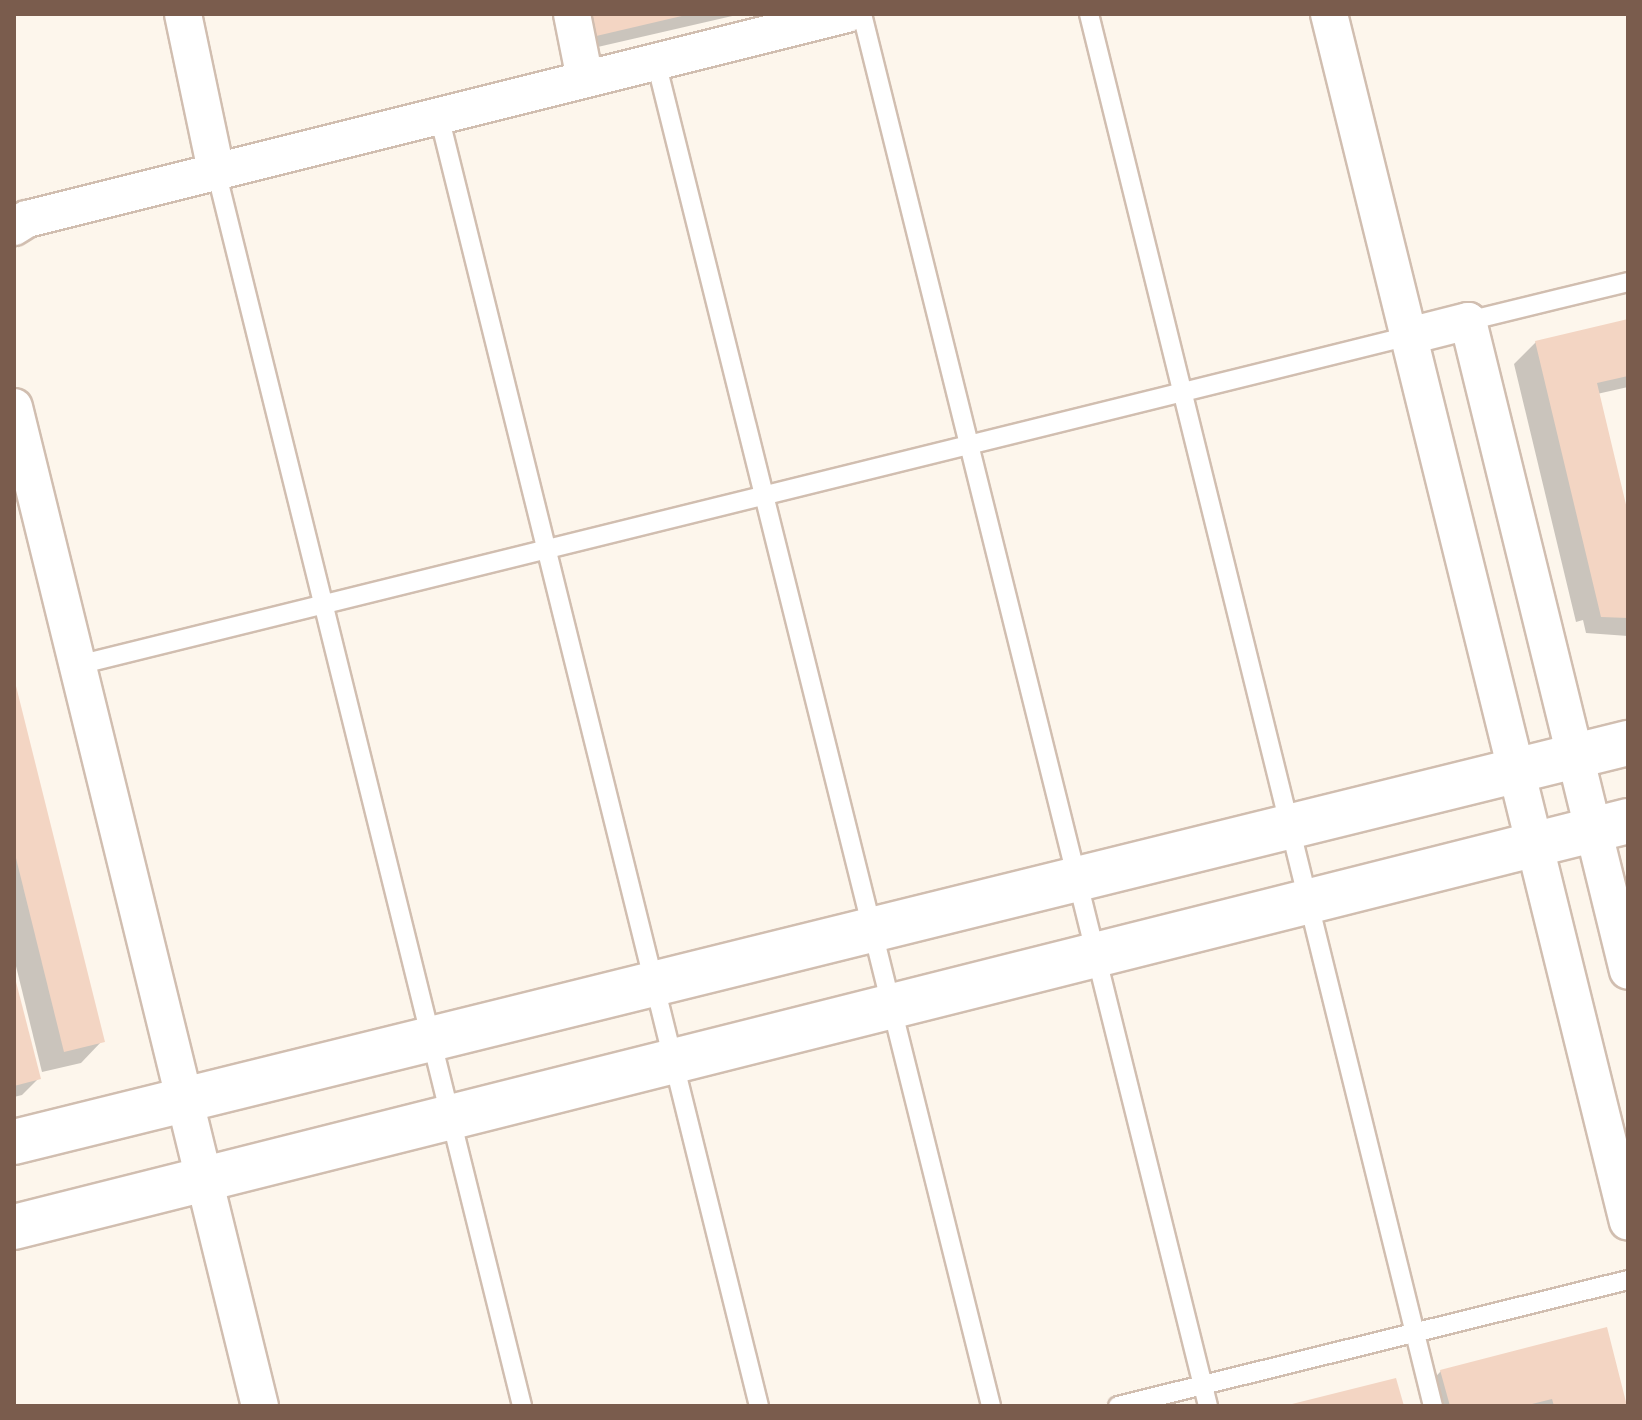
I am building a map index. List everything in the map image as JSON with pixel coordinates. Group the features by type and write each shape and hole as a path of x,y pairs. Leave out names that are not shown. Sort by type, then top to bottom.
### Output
{"street":[{"path":"183,14 216,171"},
{"path":"572,14 585,79"},
{"path":"14,227 27,219 847,14"},
{"path":"1329,14 1628,1222"},
{"path":"1409,336 1468,321 1575,756 1611,826 1628,971"},
{"path":"14,407 260,1406"},
{"path":"14,1142 1628,743"},
{"path":"14,1227 1611,826"}],"lane":[{"path":"862,14 1208,1406"},
{"path":"1089,14 1433,1406"},
{"path":"656,62 991,1406"},
{"path":"439,116 759,1406"},
{"path":"216,171 522,1406"},
{"path":"1468,321 1628,282"},
{"path":"78,665 1409,336"},
{"path":"1118,1406 1628,1280"}],"building":[{"path":"586,14 686,14 686,15 592,37"},
{"path":"1628,319 1628,376 1597,383 1628,513 1628,618 1601,617 1535,341"},
{"path":"14,678 105,1042 64,1052 14,850"},
{"path":"14,974 41,1079 14,1086"},
{"path":"1607,1327 1627,1406 1554,1406 1552,1399 1524,1406 1450,1406 1440,1370"},
{"path":"1396,1378 1404,1406 1288,1406 1288,1405"}]}
